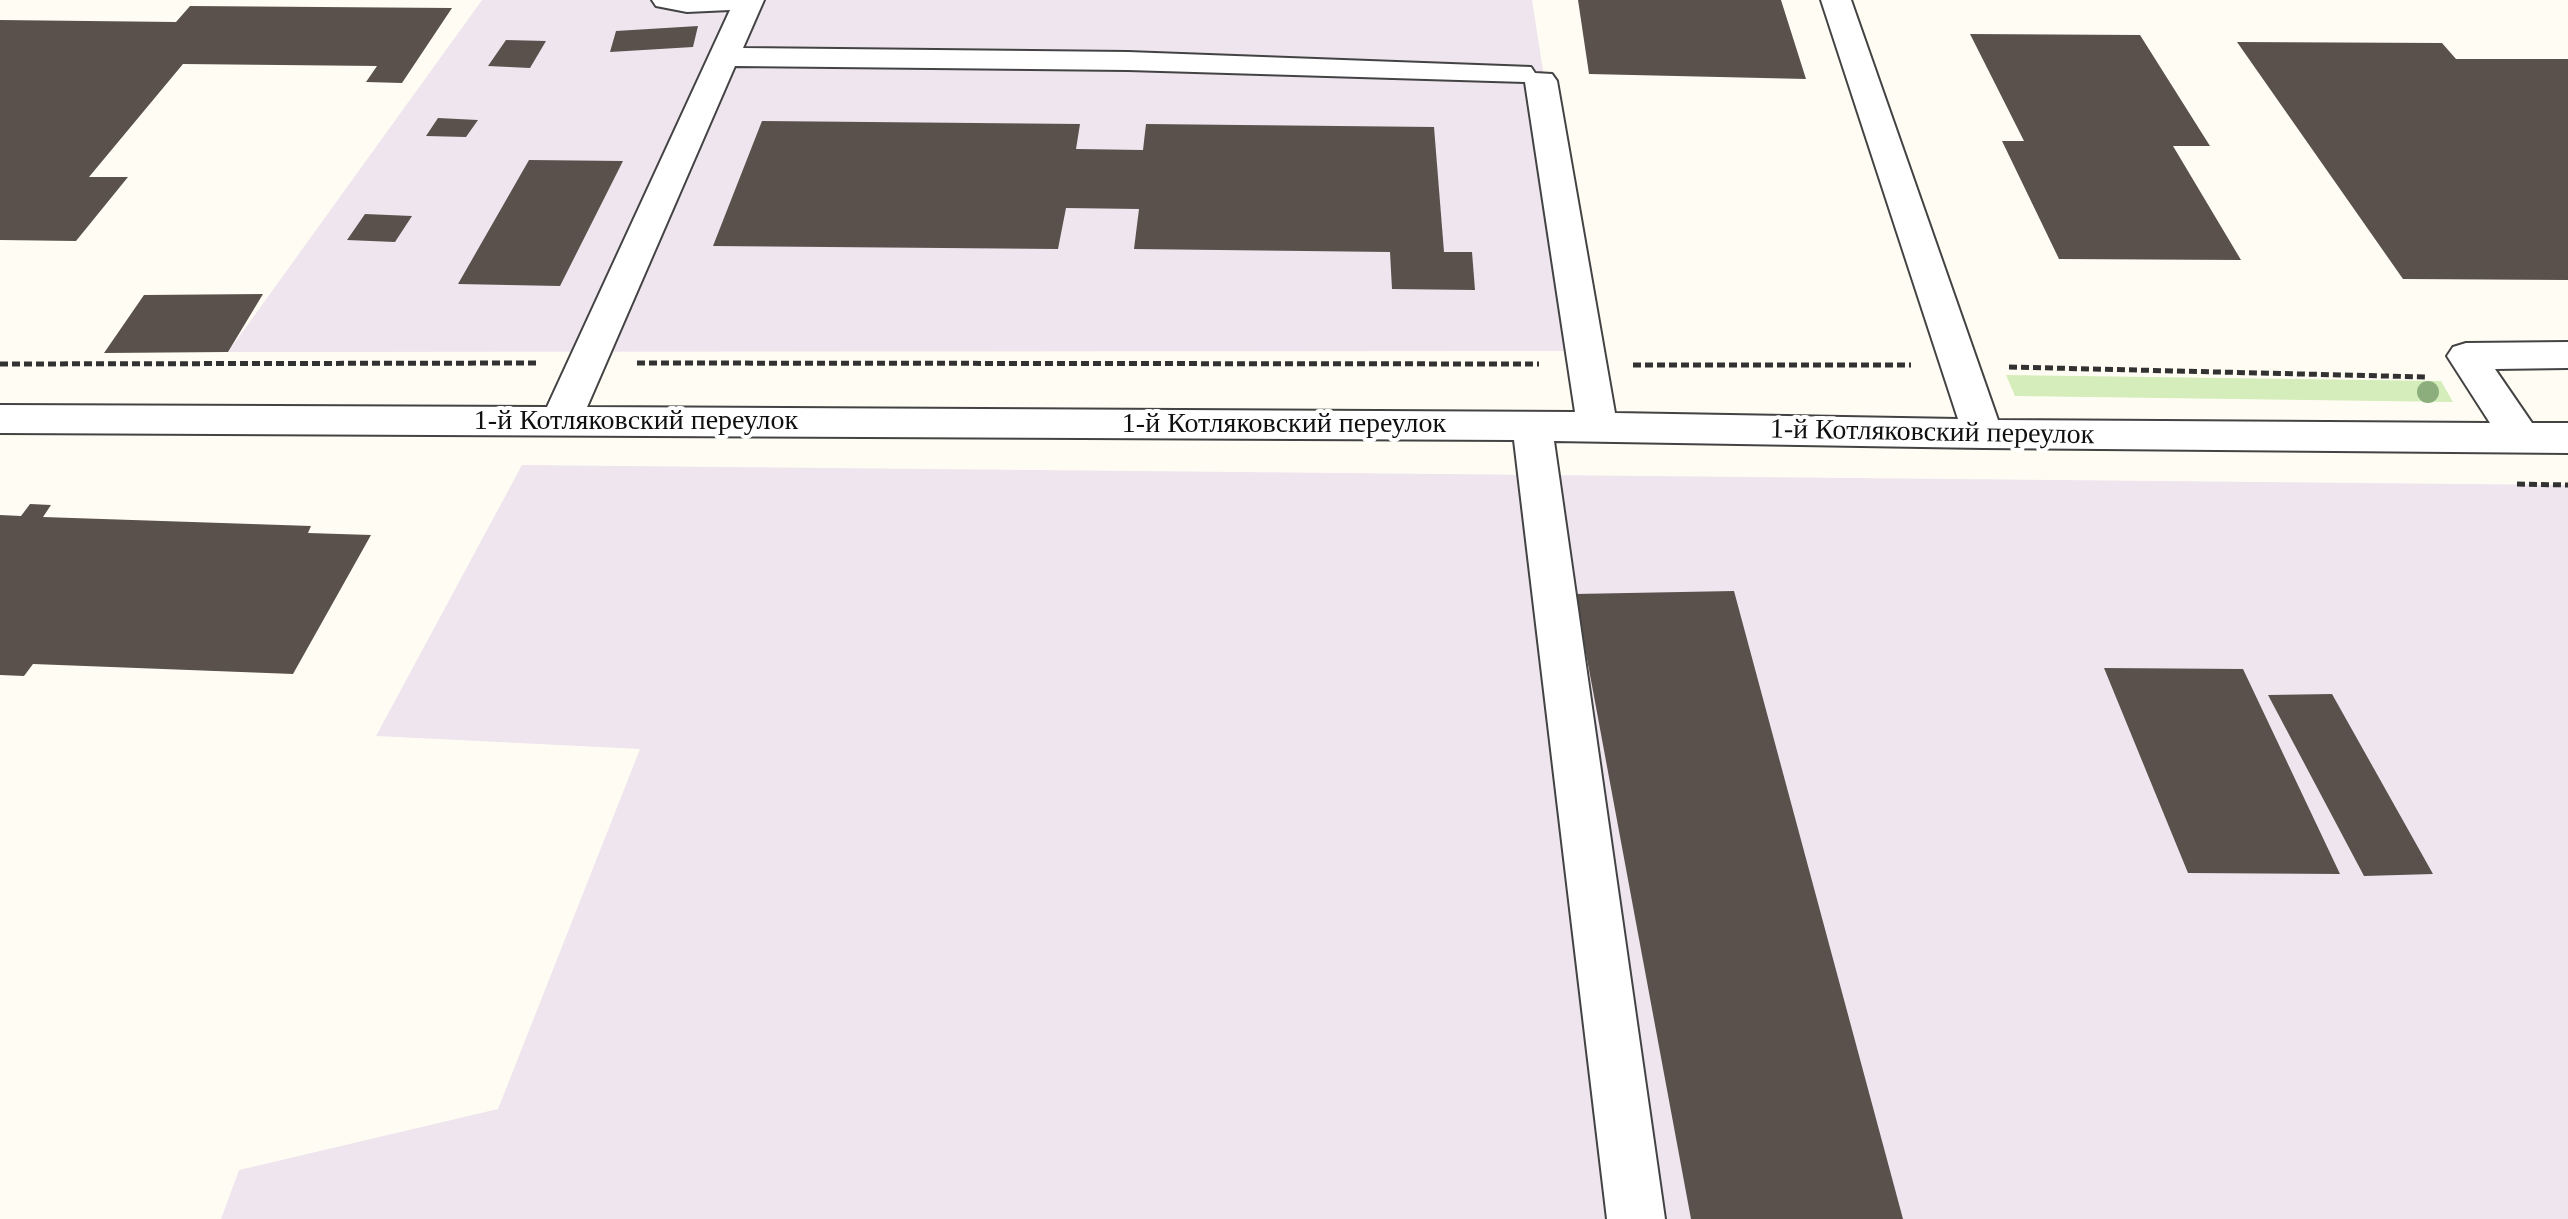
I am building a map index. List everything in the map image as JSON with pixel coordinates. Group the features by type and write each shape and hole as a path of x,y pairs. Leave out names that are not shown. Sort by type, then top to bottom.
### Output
{"street":[{"path":"561,421 748,0 687,3 667,0"},
{"path":"1836,0 1983,434"},
{"path":"723,57 1128,61 1530,78 1589,364 1597,427"},
{"path":"2521,438 2466,356 2568,355"},
{"name":"1-й Котляковский переулок","path":"0,419 1532,426 1983,434 2568,438"},
{"path":"1532,426 1636,1219"}],"path":[{"path":"0,364 1961,365 2480,378"}],"shaded area":[{"path":"482,0 1532,0 1587,351 228,352"},
{"path":"522,465 2568,485 2568,1219 221,1219 239,1170 498,1109 640,749 376,736"}],"green space":[{"path":"2006,375 2441,381 2453,402 2015,396"}],"building":[{"path":"1578,0 1781,0 1806,79 1589,74"},
{"path":"190,6 452,8 402,83 366,82 377,66 183,64 89,177 128,177 76,241 0,240 0,20 176,22"},
{"path":"698,26 693,47 610,52 616,31"},
{"path":"1970,34 2140,35 2210,146 2173,146 2241,260 2059,259 2002,141 2024,141"},
{"path":"506,40 546,41 530,68 488,66"},
{"path":"2237,42 2442,43 2456,59 2568,59 2568,280 2403,279"},
{"path":"438,118 478,120 466,137 426,136"},
{"path":"762,121 1080,124 1076,149 1143,150 1146,124 1434,127 1444,252 1472,252 1475,290 1392,289 1390,252 1134,249 1139,209 1066,208 1058,249 713,246"},
{"path":"529,160 623,161 560,286 458,284"},
{"path":"365,214 412,216 395,242 347,240"},
{"path":"263,294 228,352 104,353 144,295"},
{"path":"30,504 51,505 43,517 311,526 308,533 371,535 293,674 33,664 24,676 0,675 0,515 21,516"},
{"path":"1734,591 1903,1219 1691,1219 1575,594"},
{"path":"2104,668 2243,669 2340,874 2188,873"},
{"path":"2332,694 2433,874 2364,876 2268,695"}]}
